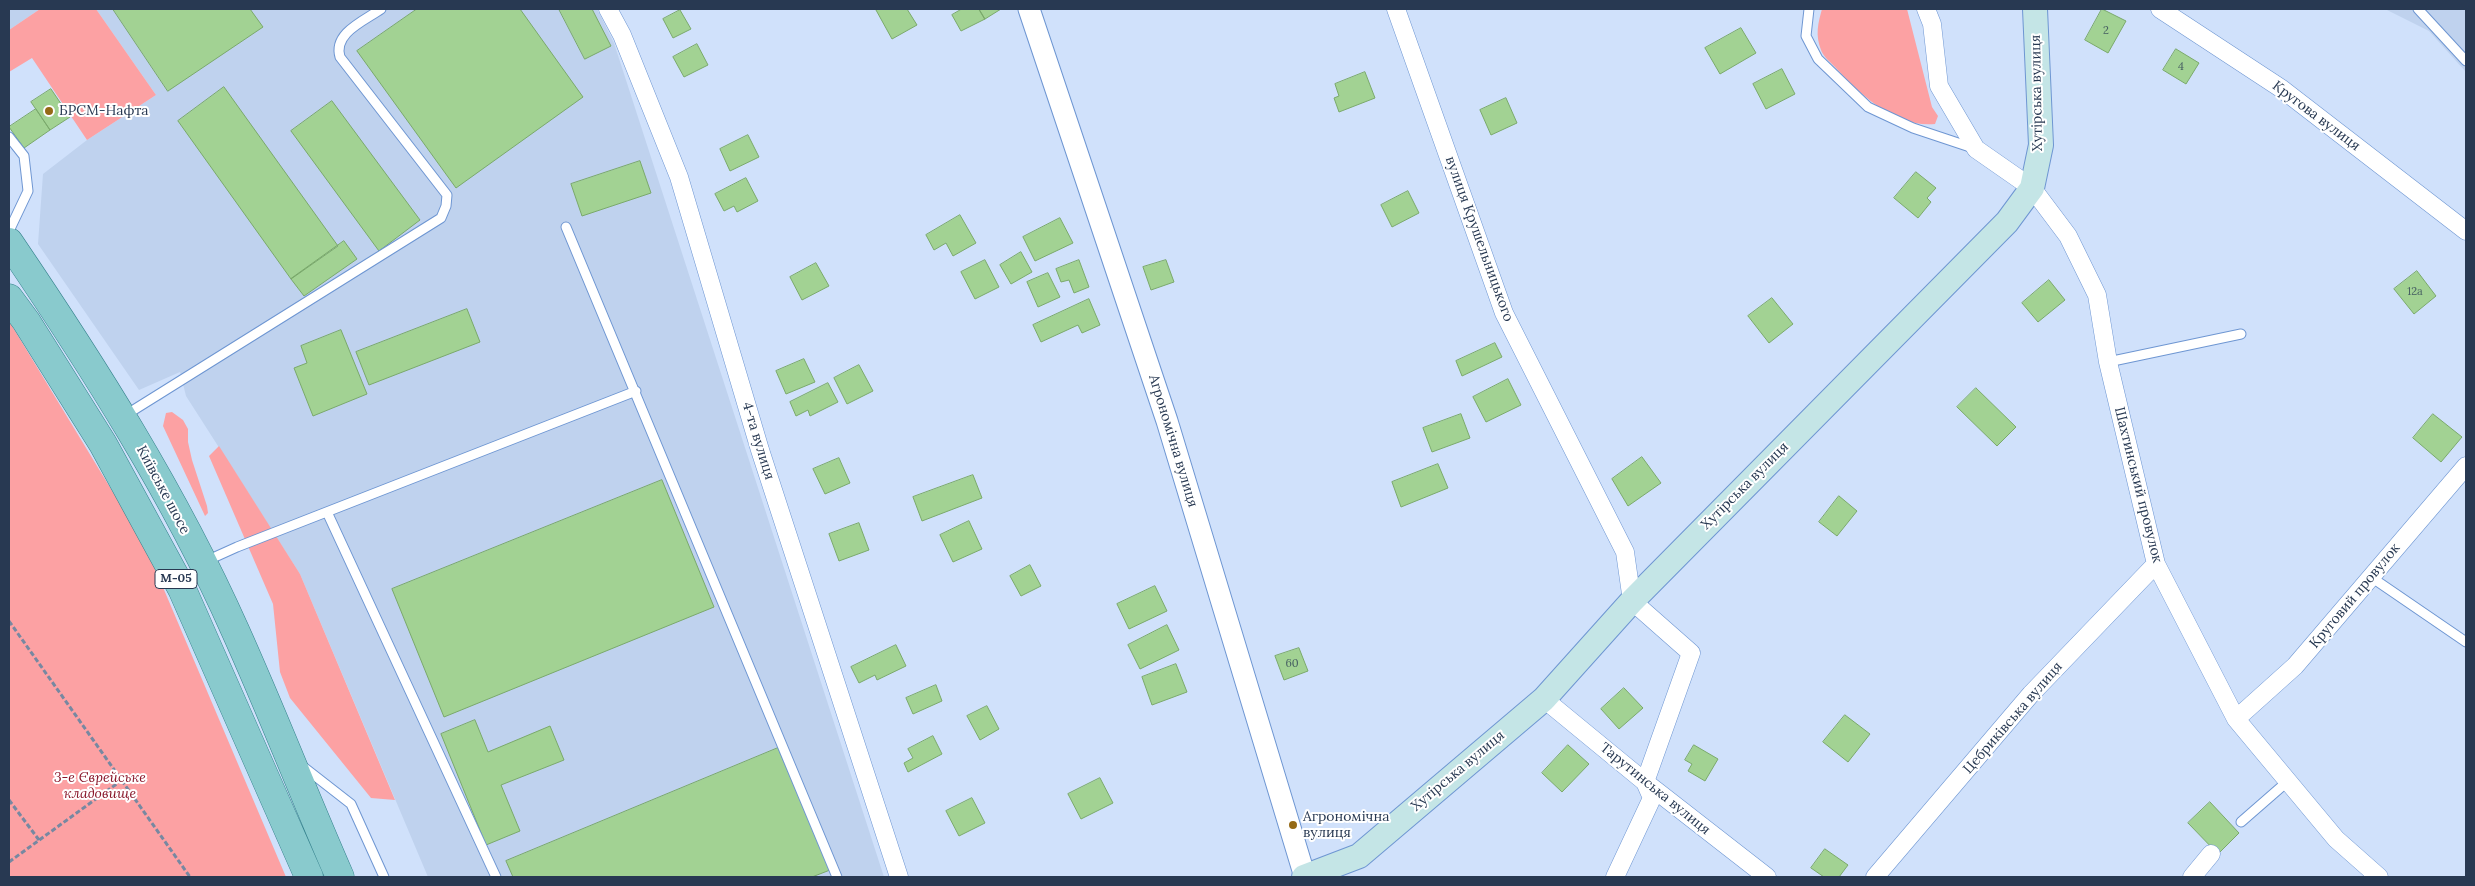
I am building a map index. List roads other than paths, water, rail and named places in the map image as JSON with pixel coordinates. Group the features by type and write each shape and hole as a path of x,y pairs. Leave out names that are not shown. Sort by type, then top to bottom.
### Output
{"main road":[{"name":"Хутірська вулиця","path":"1304,877 1359,856 1544,699 1632,601 2007,222 2032,188 2041,145 2034,9"},
{"name":"Київське шосе","path":"9,242 124,416 203,563 235,630 287,754"},
{"name":"М-05","path":"9,298 26,321 103,444 182,590 309,877"},
{"name":"М-05","path":"287,754 340,877"}],"street":[{"name":"4-та вулиця","path":"608,9 622,35 679,177 760,450 899,877"},
{"name":"Агрономічна вулиця","path":"1029,9 1168,421 1304,877"},
{"name":"вулиця Крушельницького","path":"1396,9 1504,313 1625,552 1632,601"},
{"path":"1926,9 1932,24 1939,86 1976,149"},
{"name":"Кругова вулиця","path":"2160,9 2282,89 2466,231"},
{"name":"Шахтинський провулок","path":"1976,149 2032,188 2068,236 2097,295 2108,362 2156,564 2236,719 2336,839 2379,877"},
{"name":"Круговий провулок","path":"2236,719 2295,666 2466,466"},
{"name":"Цебриківська вулиця","path":"1875,877 2031,694 2156,564"},
{"path":"1615,877 1652,798 1645,782 1691,653 1632,601"},
{"name":"Тарутинська вулиця","path":"1544,699 1645,782 1767,877"},
{"path":"2192,877 2211,854"}],"lane":[{"path":"124,416 441,218 446,206 446,195 340,57 337,47 341,37 381,9"},
{"path":"1809,9 1806,36 1818,59 1868,107 1913,128 1976,149"},
{"path":"2418,9 2466,62"},
{"path":"9,137 24,156 28,191 9,232"},
{"path":"566,227 837,877"},
{"path":"2108,362 2241,334"},
{"path":"203,563 237,547 636,391"},
{"path":"328,512 496,877"},
{"path":"2371,577 2466,642"},
{"path":"287,754 350,804 384,877"},
{"path":"2241,822 2288,781"}],"place":[{"name":"БРСМ-Нафта","path":"49,111"},
{"name":"Агрономічна вулиця","path":"1293,825"}],"park label":[{"name":"3-е Єврейське кладовище","path":"100,786"}]}
